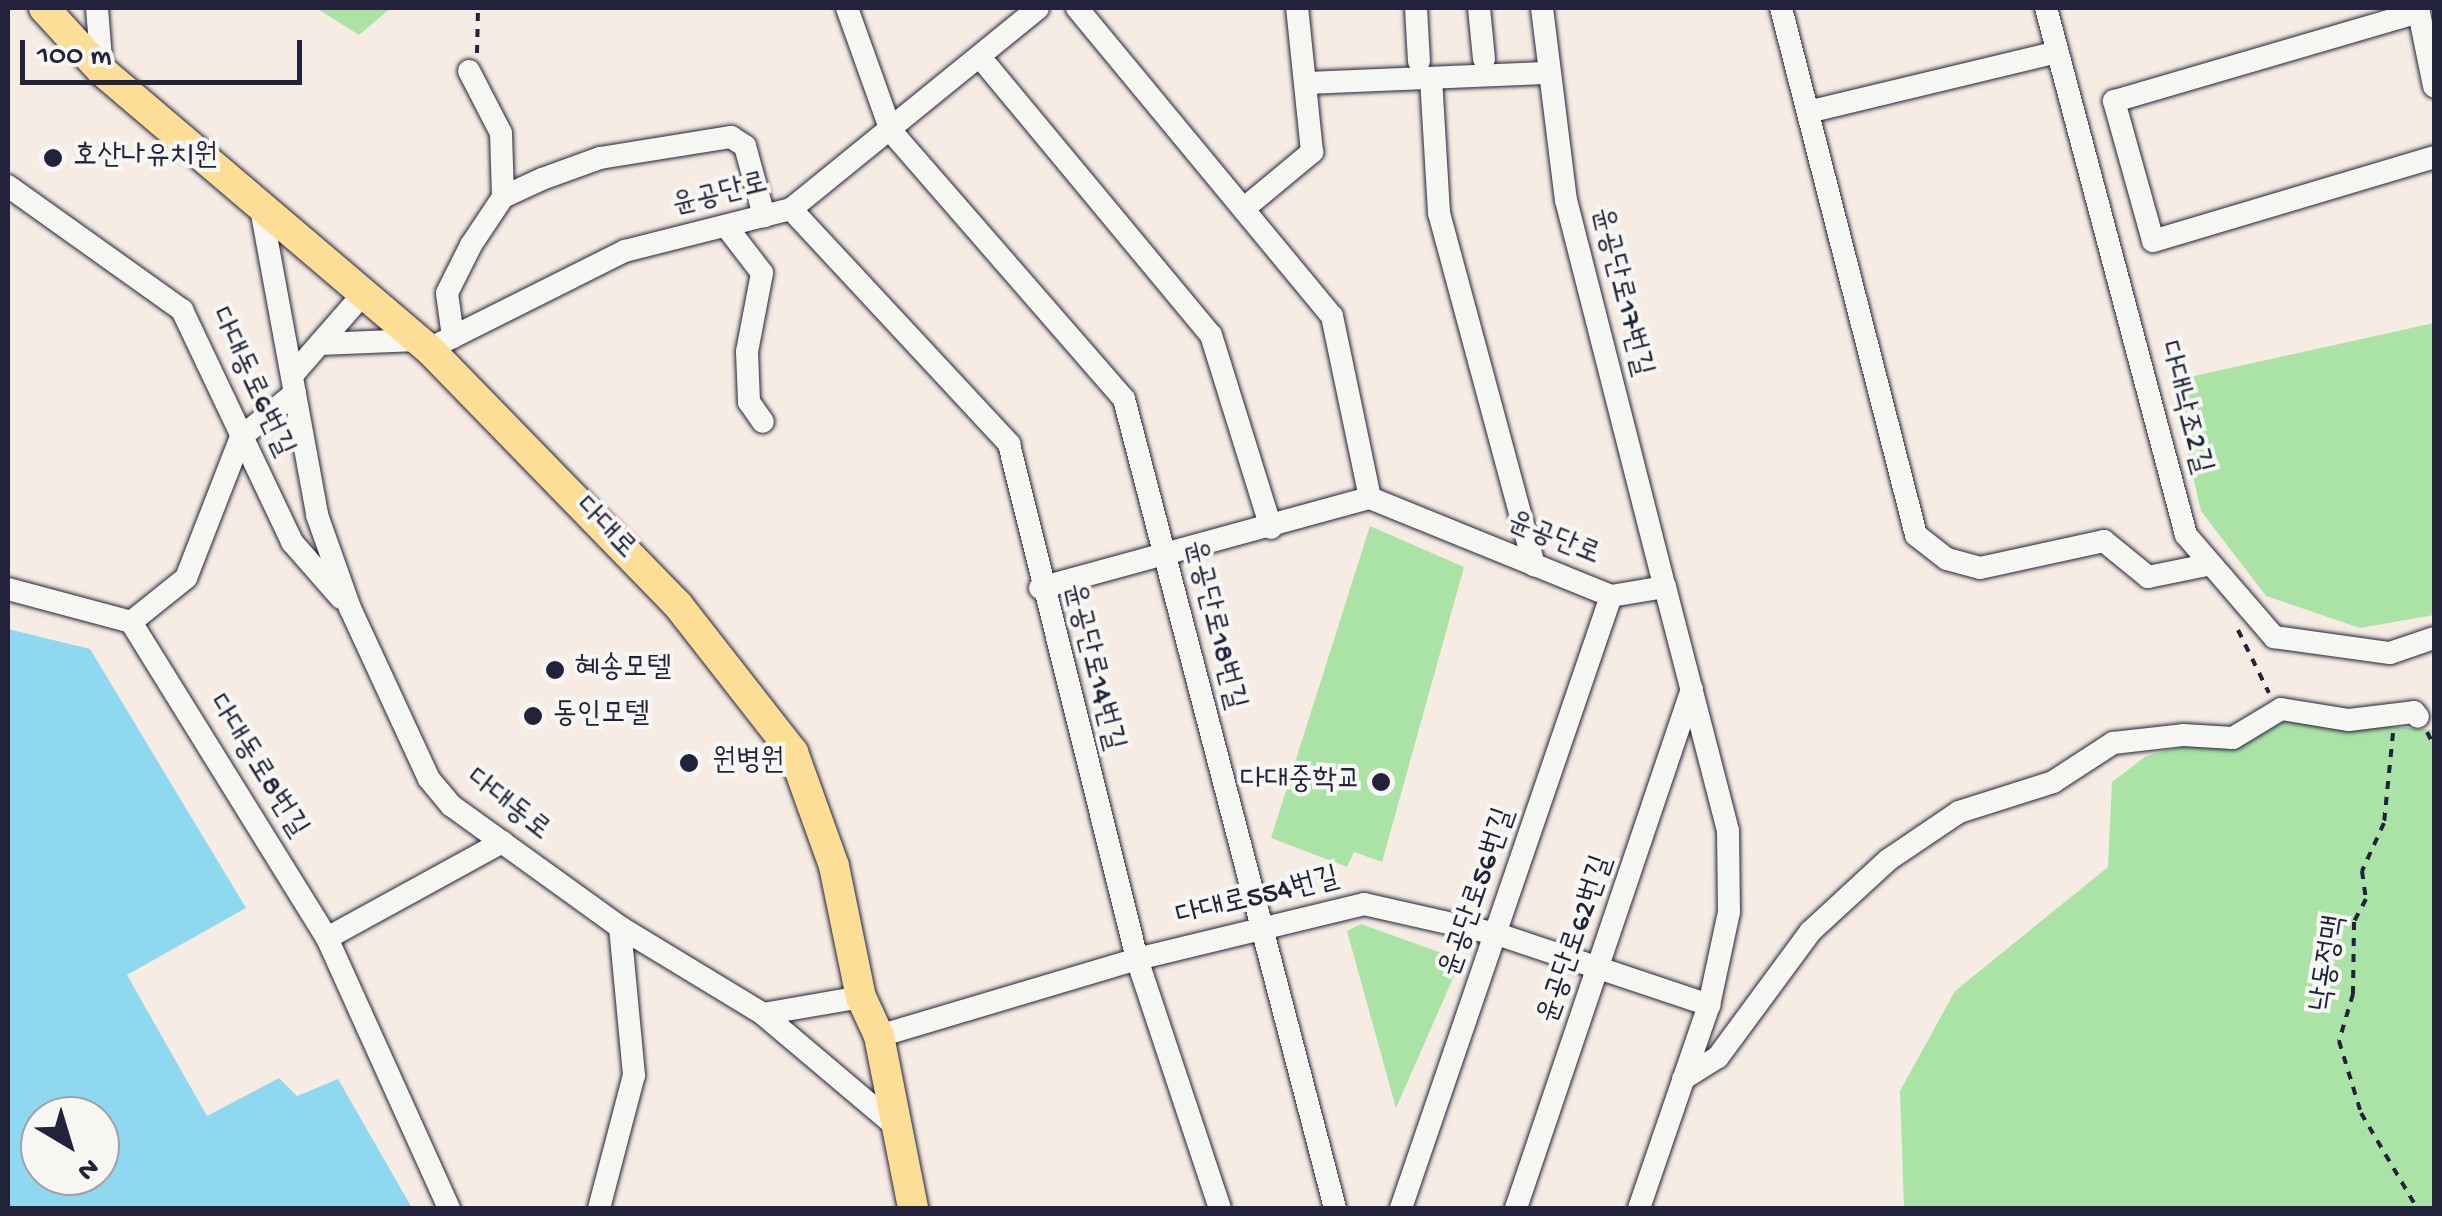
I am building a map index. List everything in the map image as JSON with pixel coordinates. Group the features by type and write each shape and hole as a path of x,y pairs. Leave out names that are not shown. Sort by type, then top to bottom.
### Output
{"main road":[{"name":"다대로","path":"44,8 102,71 364,293 434,342 678,606 793,752 834,866 861,996 879,1036 892,1122 913,1208"}],"street":[{"path":"97,8 102,71"},
{"path":"847,8 891,131"},
{"name":"윤공단로","path":"434,342 625,250 791,209 1038,8"},
{"path":"1040,588 1165,559 1370,498 1332,316 1248,206 1077,8"},
{"path":"1248,206 1312,152 1298,8"},
{"path":"1416,8 1439,213 1534,565"},
{"path":"1479,8 1484,59"},
{"name":"윤공단로17번길","path":"1542,8 1546,73 1566,200 1665,587"},
{"path":"1781,8 1916,536 1947,560 1980,568 2104,542 2148,577 2207,566"},
{"name":"다대낙조2길","path":"2046,8 2186,535 2207,566 2274,637 2390,653 2434,638"},
{"path":"2434,82 2418,10 2114,102 2153,241 2434,158"},
{"path":"1808,112 2057,52"},
{"path":"980,57 1211,335 1272,528"},
{"path":"1306,83 1425,70 1546,73"},
{"path":"320,344 434,342 447,293 503,197 501,133 469,71"},
{"name":"윤공단로18번길","path":"891,131 1124,400 1335,1208"},
{"path":"503,197 600,158 731,137 745,146 764,216"},
{"name":"다대동로6번길","path":"8,186 182,310 292,542 350,608"},
{"name":"다대동로","path":"260,203 317,514 350,608 429,779 452,806 620,927 763,1014 892,1122"},
{"name":"윤공단로14번길","path":"791,209 1009,444 1040,588 1137,958 1220,1208"},
{"path":"726,226 762,273 747,352 749,402 763,422"},
{"path":"8,589 130,622 186,578 241,437 295,382 320,344 364,293"},
{"name":"윤공단로","path":"1370,498 1611,596 1665,587"},
{"path":"1639,1208 1709,1004 1729,912 1728,831 1665,587"},
{"name":"윤공단로56번길","path":"1402,1208 1611,596"},
{"name":"다대동로8번길","path":"130,622 327,938 449,1208"},
{"name":"윤공단로62번길","path":"1516,1208 1692,690"},
{"path":"1684,1079 1718,1057 1810,932 1888,860 1959,812 2053,782 2113,744 2183,735 2232,738 2281,709 2349,720 2407,715"},
{"path":"327,938 502,842"},
{"name":"다대로554번길","path":"879,1036 1137,958 1364,904 1497,934 1709,1004"},
{"path":"599,1208 634,1075 620,927"},
{"path":"763,1014 861,996"}],"path":[{"path":"469,71 481,46 478,8"},
{"path":"2233,618 2281,709"},
{"name":"낙동정맥","path":"2407,715 2384,823 2362,871 2366,899 2354,922 2353,994 2339,1041 2361,1113 2417,1208"}],"green space":[{"path":"316,8 391,8 359,35"},
{"path":"2434,323 2434,615 2360,628 2266,596 2201,511 2171,381"},
{"path":"1370,526 1464,567 1382,862 1354,852 1347,867 1271,838"},
{"path":"2293,719 2434,730 2434,1208 1904,1208 1900,1091 1955,991 2108,867 2112,782 2146,756"},
{"path":"1361,924 1461,960 1396,1108 1347,931"}],"water":[{"path":"8,629 90,649 246,908 127,975 207,1116 279,1078 297,1096 338,1079 412,1208 8,1208"}],"place":[{"name":"호산나유치원","path":"53,158"},
{"name":"혜송모텔","path":"555,670"},
{"name":"동인모텔","path":"533,716"},
{"name":"원병원","path":"689,763"},
{"name":"다대중학교","path":"1381,782"}]}
